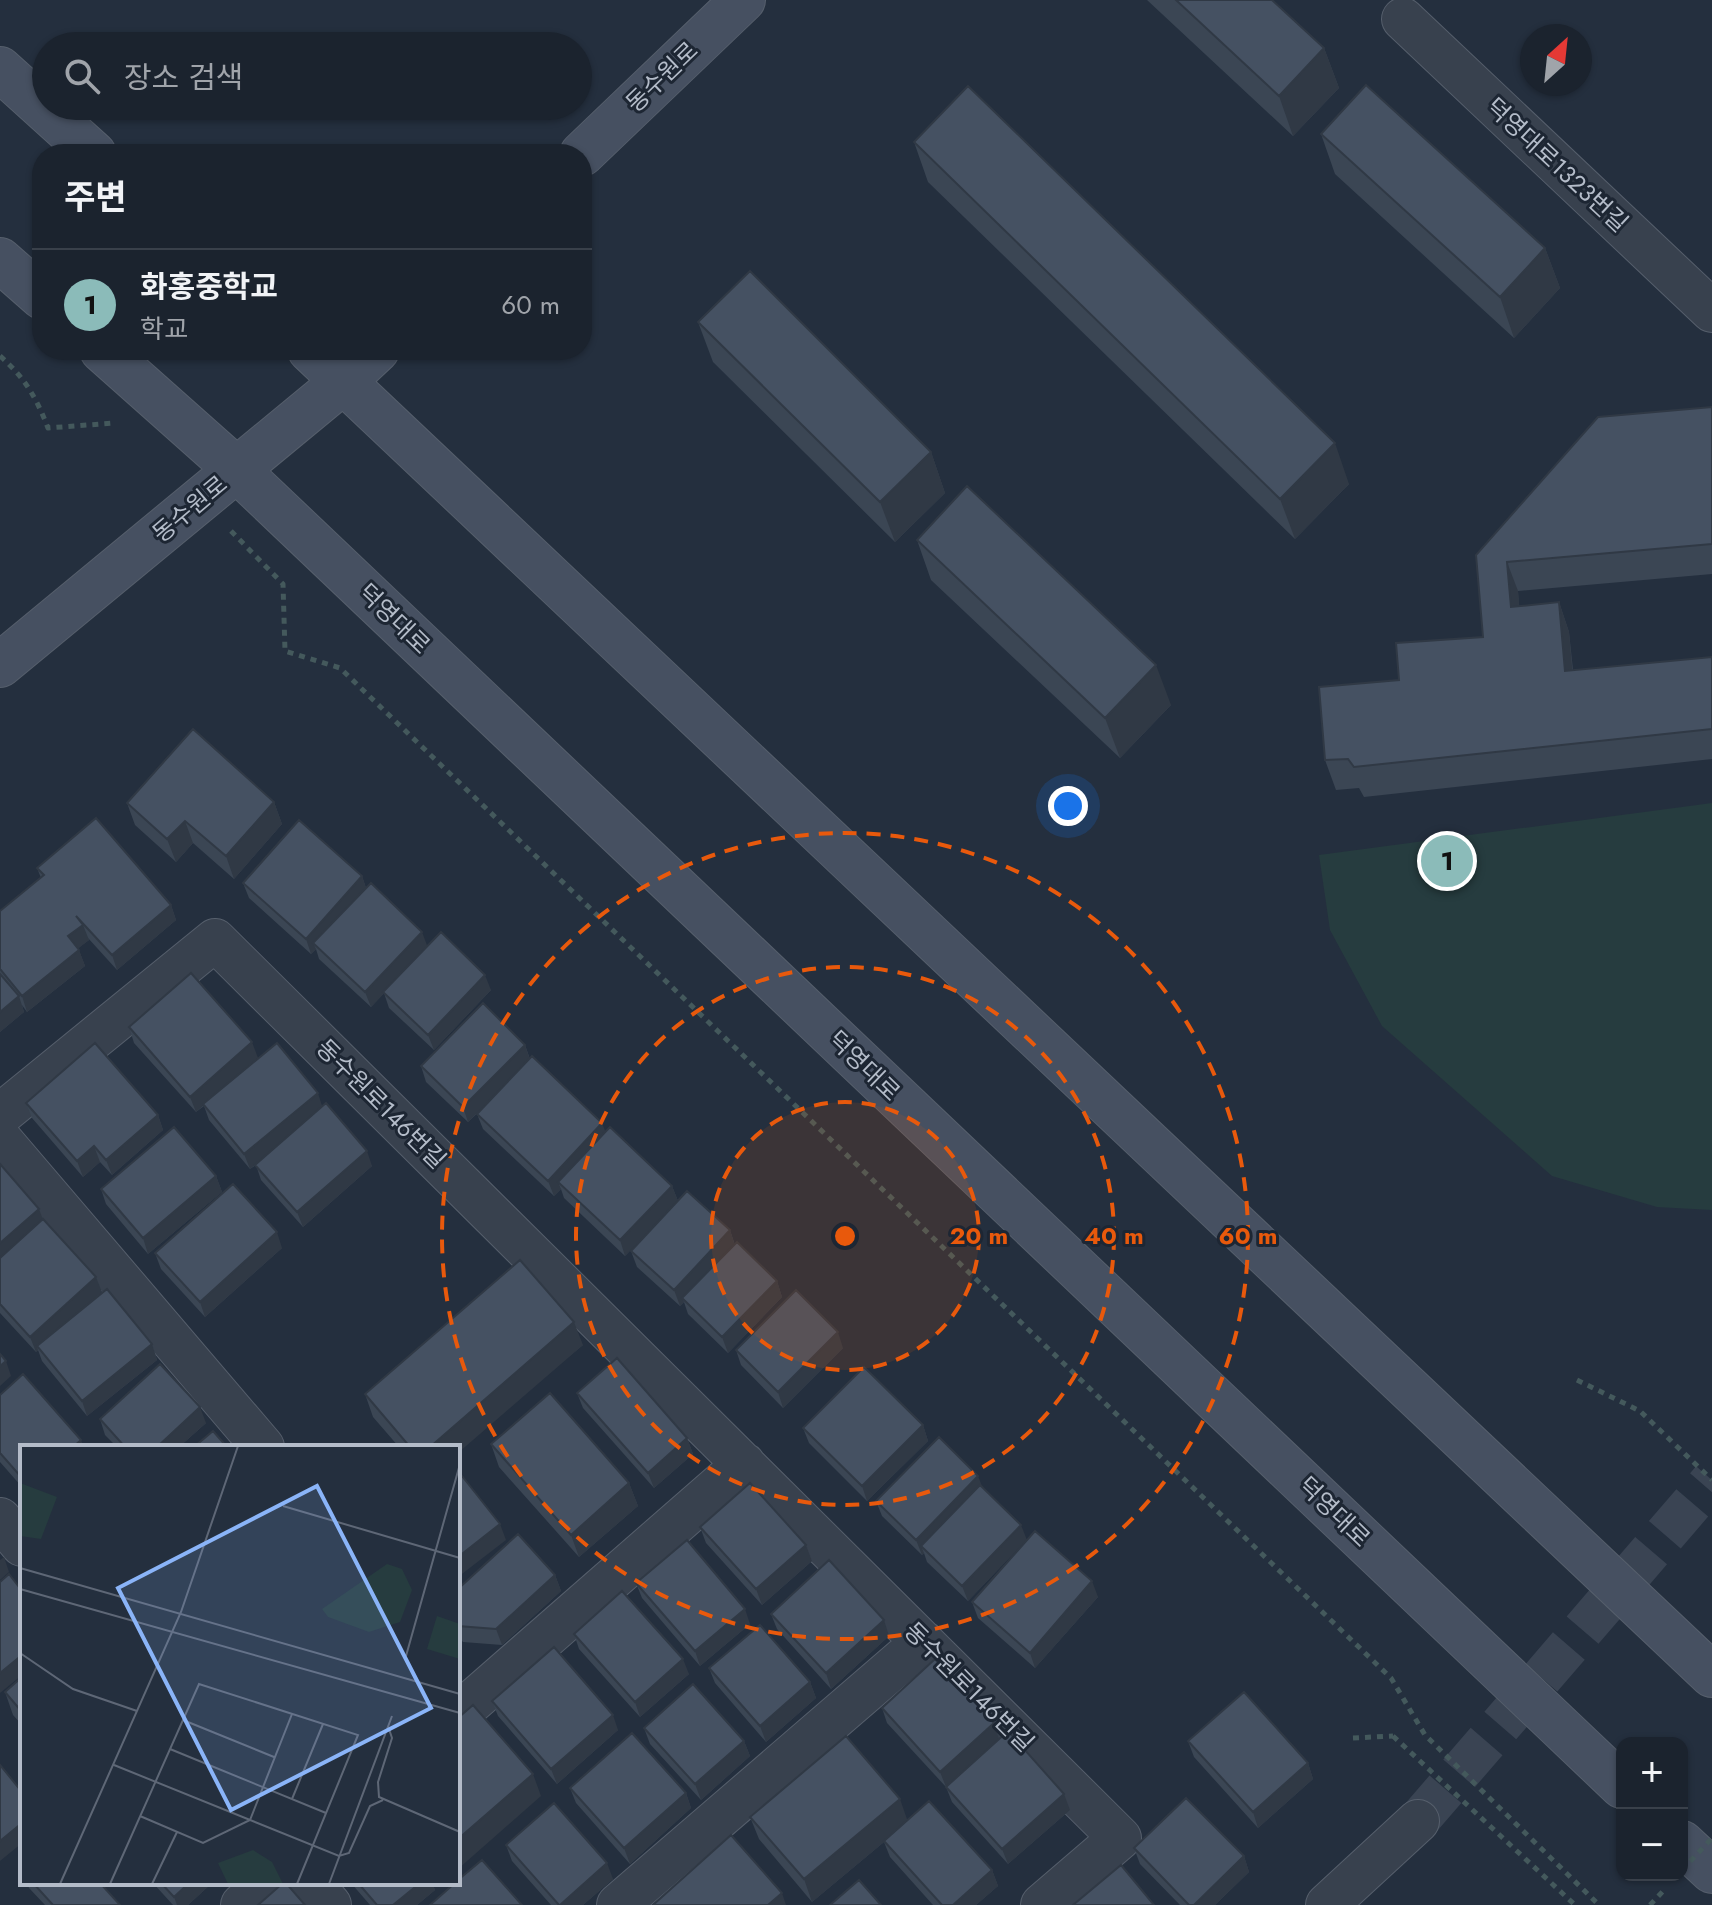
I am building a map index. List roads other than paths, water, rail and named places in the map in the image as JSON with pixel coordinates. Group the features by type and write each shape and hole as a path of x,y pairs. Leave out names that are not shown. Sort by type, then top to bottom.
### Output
{"main road":[{"name":"동수원로","path":"592,144 743,0"},
{"path":"0,69 32,98"},
{"path":"56,120 83,144"},
{"path":"0,260 32,288"},
{"name":"덕영대로","path":"113,360 237,470 1616,1780"},
{"path":"321,360 1712,1675"},
{"name":"동수원로","path":"0,665 366,360"},
{"path":"1688,1849 1712,1871"}],"street":[{"name":"덕영대로1323번길","path":"1403,19 1712,311"},
{"name":"동수원로146번길","path":"0,1115 215,940 1120,1838 1042,1905"},
{"path":"0,1139 261,1445"},
{"path":"464,1696 744,1464"},
{"path":"0,1519 20,1543"},
{"path":"618,1905 923,1642"},
{"path":"1346,1897 1418,1821"},
{"path":"242,1905 264,1885"},
{"path":"313,1885 330,1905"}],"tunnel":[{"path":"1418,1821 1712,1480"}],"place":[{"name":"화홍중학교","path":"1447,861"}]}
